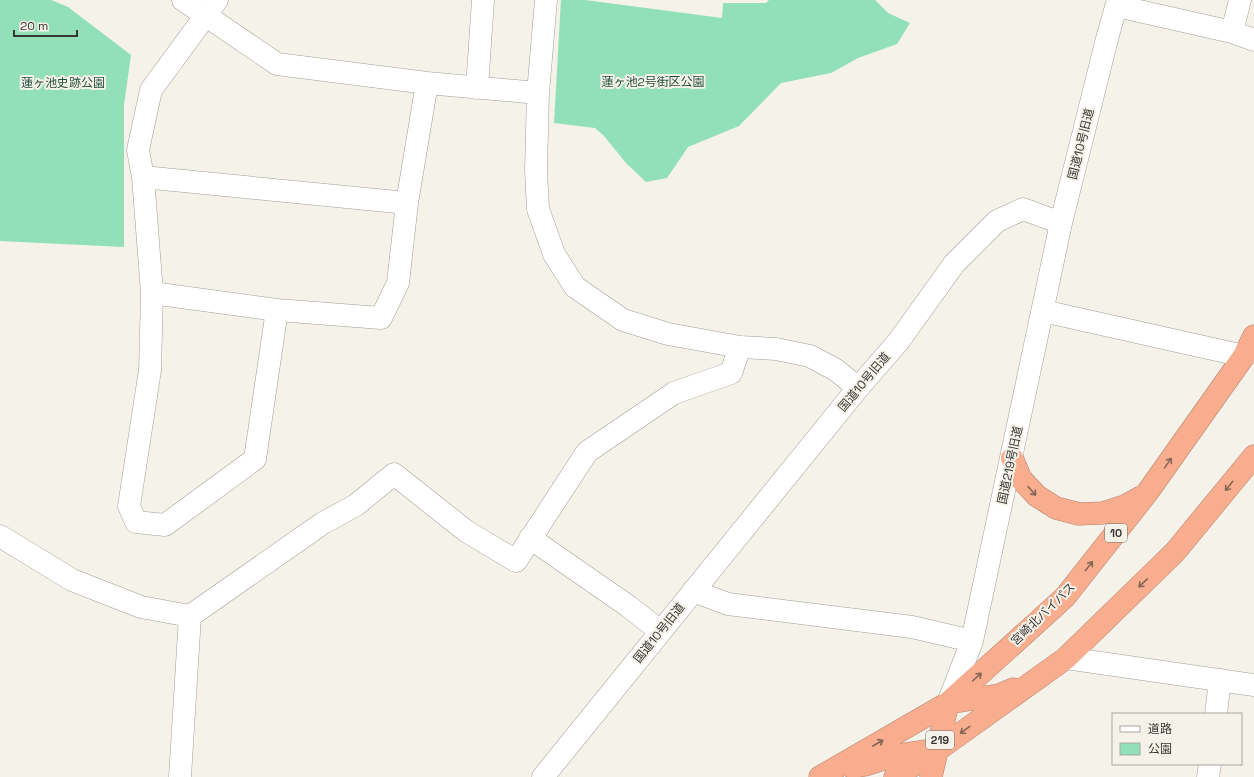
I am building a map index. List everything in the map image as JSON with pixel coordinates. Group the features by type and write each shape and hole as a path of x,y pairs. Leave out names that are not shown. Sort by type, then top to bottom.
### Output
{"highway":[{"name":"宮崎北バイパス","path":"826,773 948,703 1065,597 1147,493 1244,356 1254,336"},
{"path":"895,777 939,749 1066,658 1175,552 1254,456"},
{"path":"1012,458 1021,479 1037,496 1056,508 1079,514 1103,513 1125,506 1147,493"},
{"path":"948,703 1000,695 1031,682"},
{"name":"219","path":"931,777 939,749 948,703"},
{"path":"826,773 865,766 892,756 939,749"}],"street":[{"path":"183,0 210,8 277,64 427,83 538,93"},
{"path":"477,88 483,0"},
{"path":"546,0 538,93 536,171 538,209 554,254 575,287 623,320 668,334 740,347 776,350 810,356 836,370 858,388"},
{"path":"1232,32 1240,0"},
{"path":"1118,3 1232,32 1254,40"},
{"name":"国道10号旧道","path":"543,777 858,388 898,342 954,264 997,221 1023,209 1061,223 1108,35 1118,3"},
{"path":"210,8 151,90 138,150 143,177 152,293 150,370 128,506 136,522 165,525 255,459 277,310"},
{"path":"152,293 277,310 382,318 398,282 407,202 427,83"},
{"path":"143,177 407,202"},
{"name":"国道219号旧道","path":"948,703 972,641 1061,223"},
{"path":"1043,311 1244,356"},
{"path":"0,536 72,580 141,607 190,616 323,523 356,505 394,474 466,531 516,561 587,452 674,393 731,373 740,347"},
{"path":"530,538 628,606 660,631"},
{"path":"693,591 728,604 912,627 972,641"},
{"path":"180,777 190,616"},
{"path":"1066,658 1254,685"},
{"path":"1216,713 1220,680"},
{"path":"1208,777 1210,765"}],"green space":[{"name":"蓮ヶ池史跡公園","path":"0,0 51,0 68,7 131,55 124,105 124,247 0,241"},
{"name":"蓮ヶ池2号街区公園","path":"561,0 585,0 722,18 723,3 766,3 769,0 875,0 888,13 910,23 897,44 858,58 831,73 781,83 739,126 688,147 667,178 646,182 626,163 604,136 595,128 554,123"}]}
